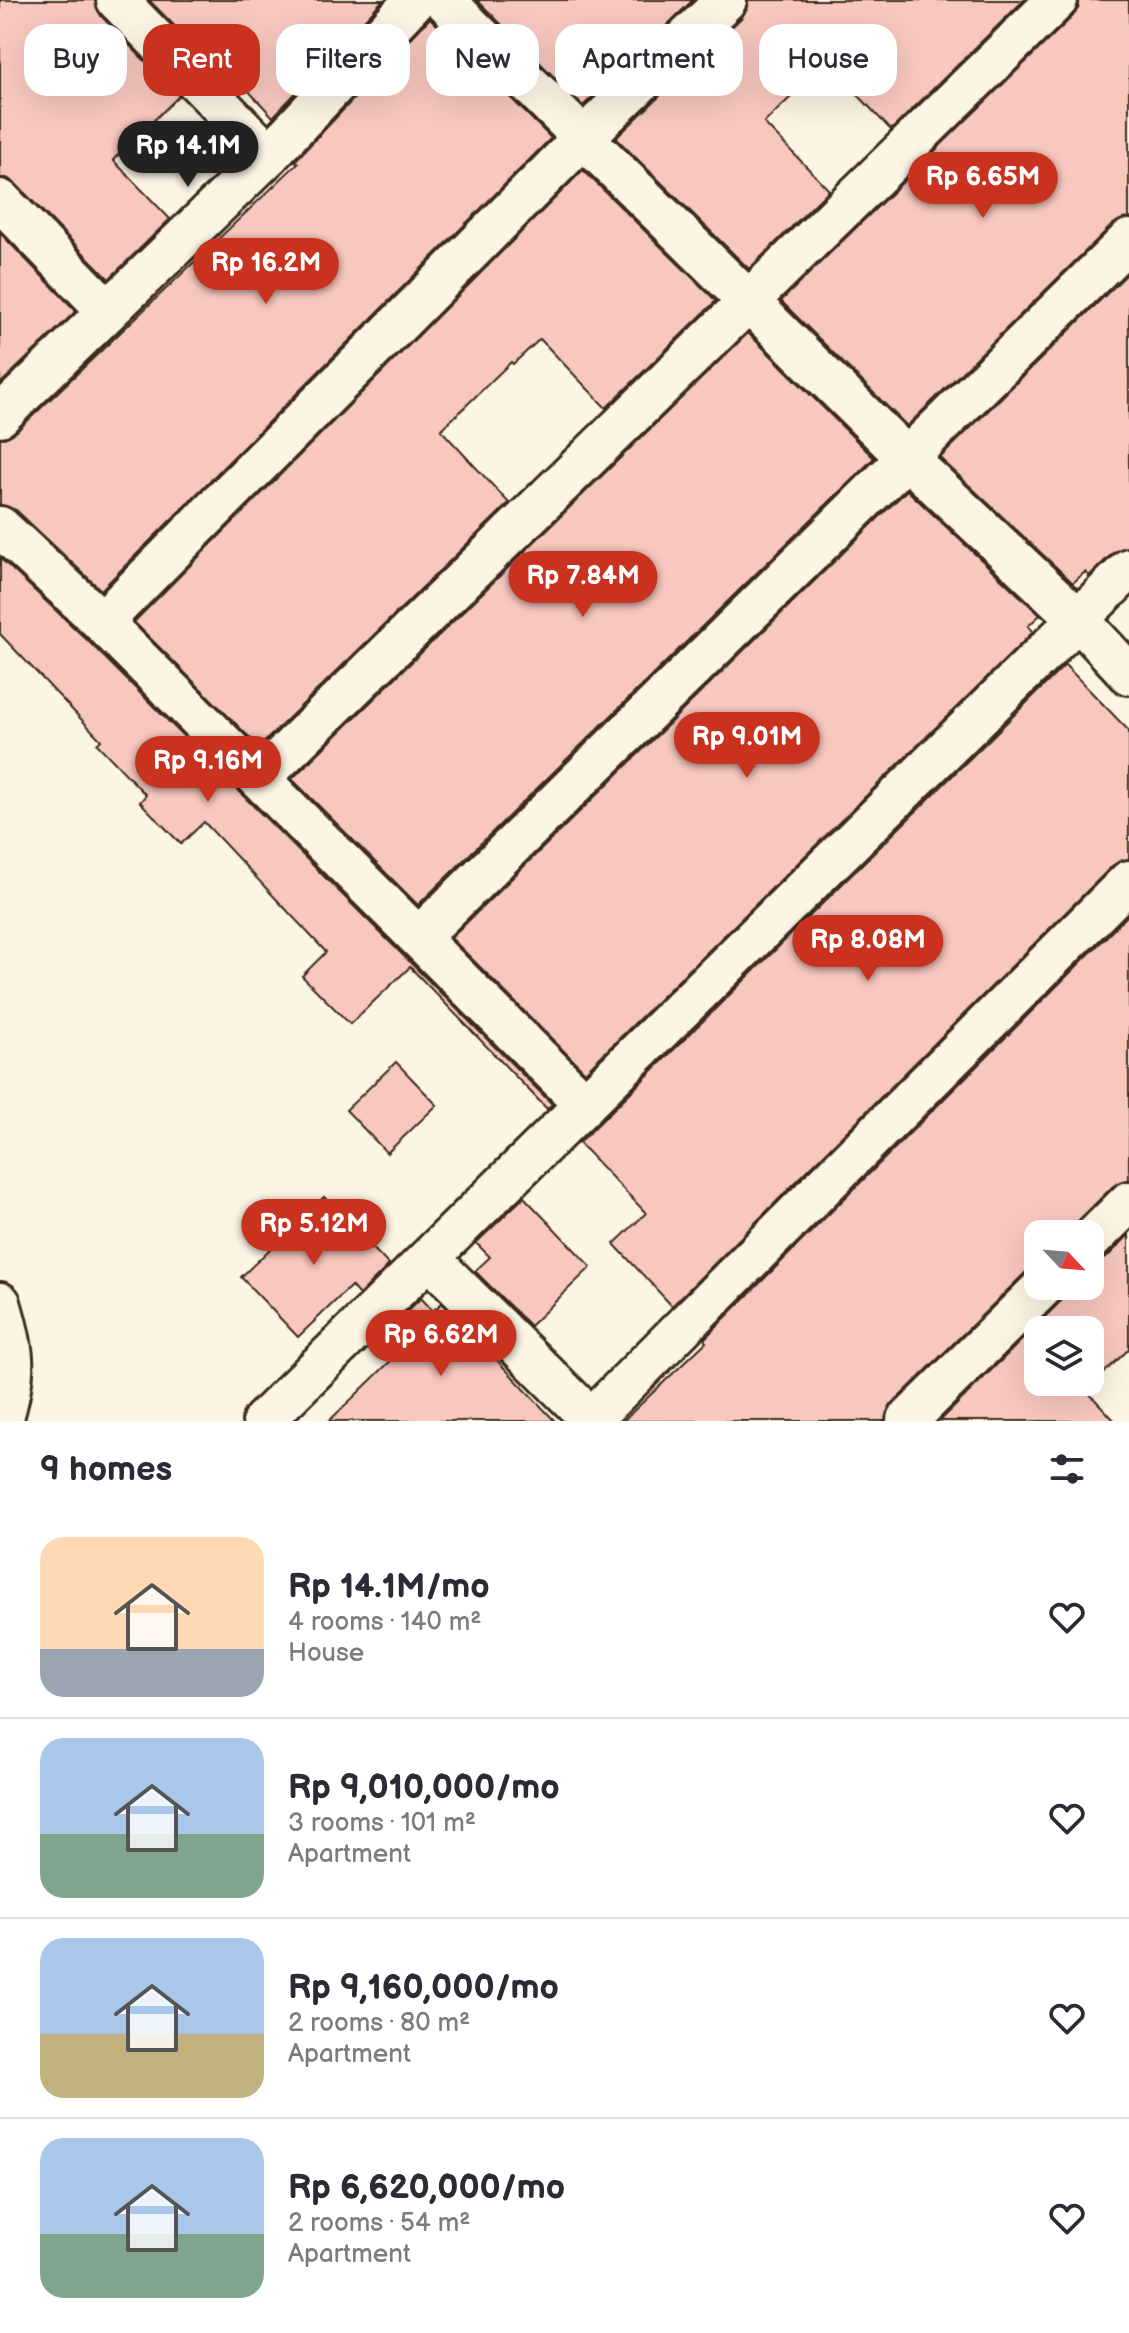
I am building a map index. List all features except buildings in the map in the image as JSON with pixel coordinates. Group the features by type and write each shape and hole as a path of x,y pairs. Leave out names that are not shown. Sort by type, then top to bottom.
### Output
{"street":[{"path":"117,0 269,155"},
{"path":"0,416 269,155 415,0"},
{"path":"444,0 908,459 1078,619 1129,674"},
{"path":"102,622 582,139 726,0"},
{"path":"260,778 1057,0"},
{"path":"0,200 108,311"},
{"path":"419,937 1129,240"},
{"path":"0,527 102,622 585,1104"},
{"path":"263,1421 1129,569"},
{"path":"429,1258 592,1420 1129,881"},
{"path":"1104,1227 1129,1202"},
{"path":"907,1421 1030,1300"},
{"path":"0,1303 14,1369 2,1421"}]}
